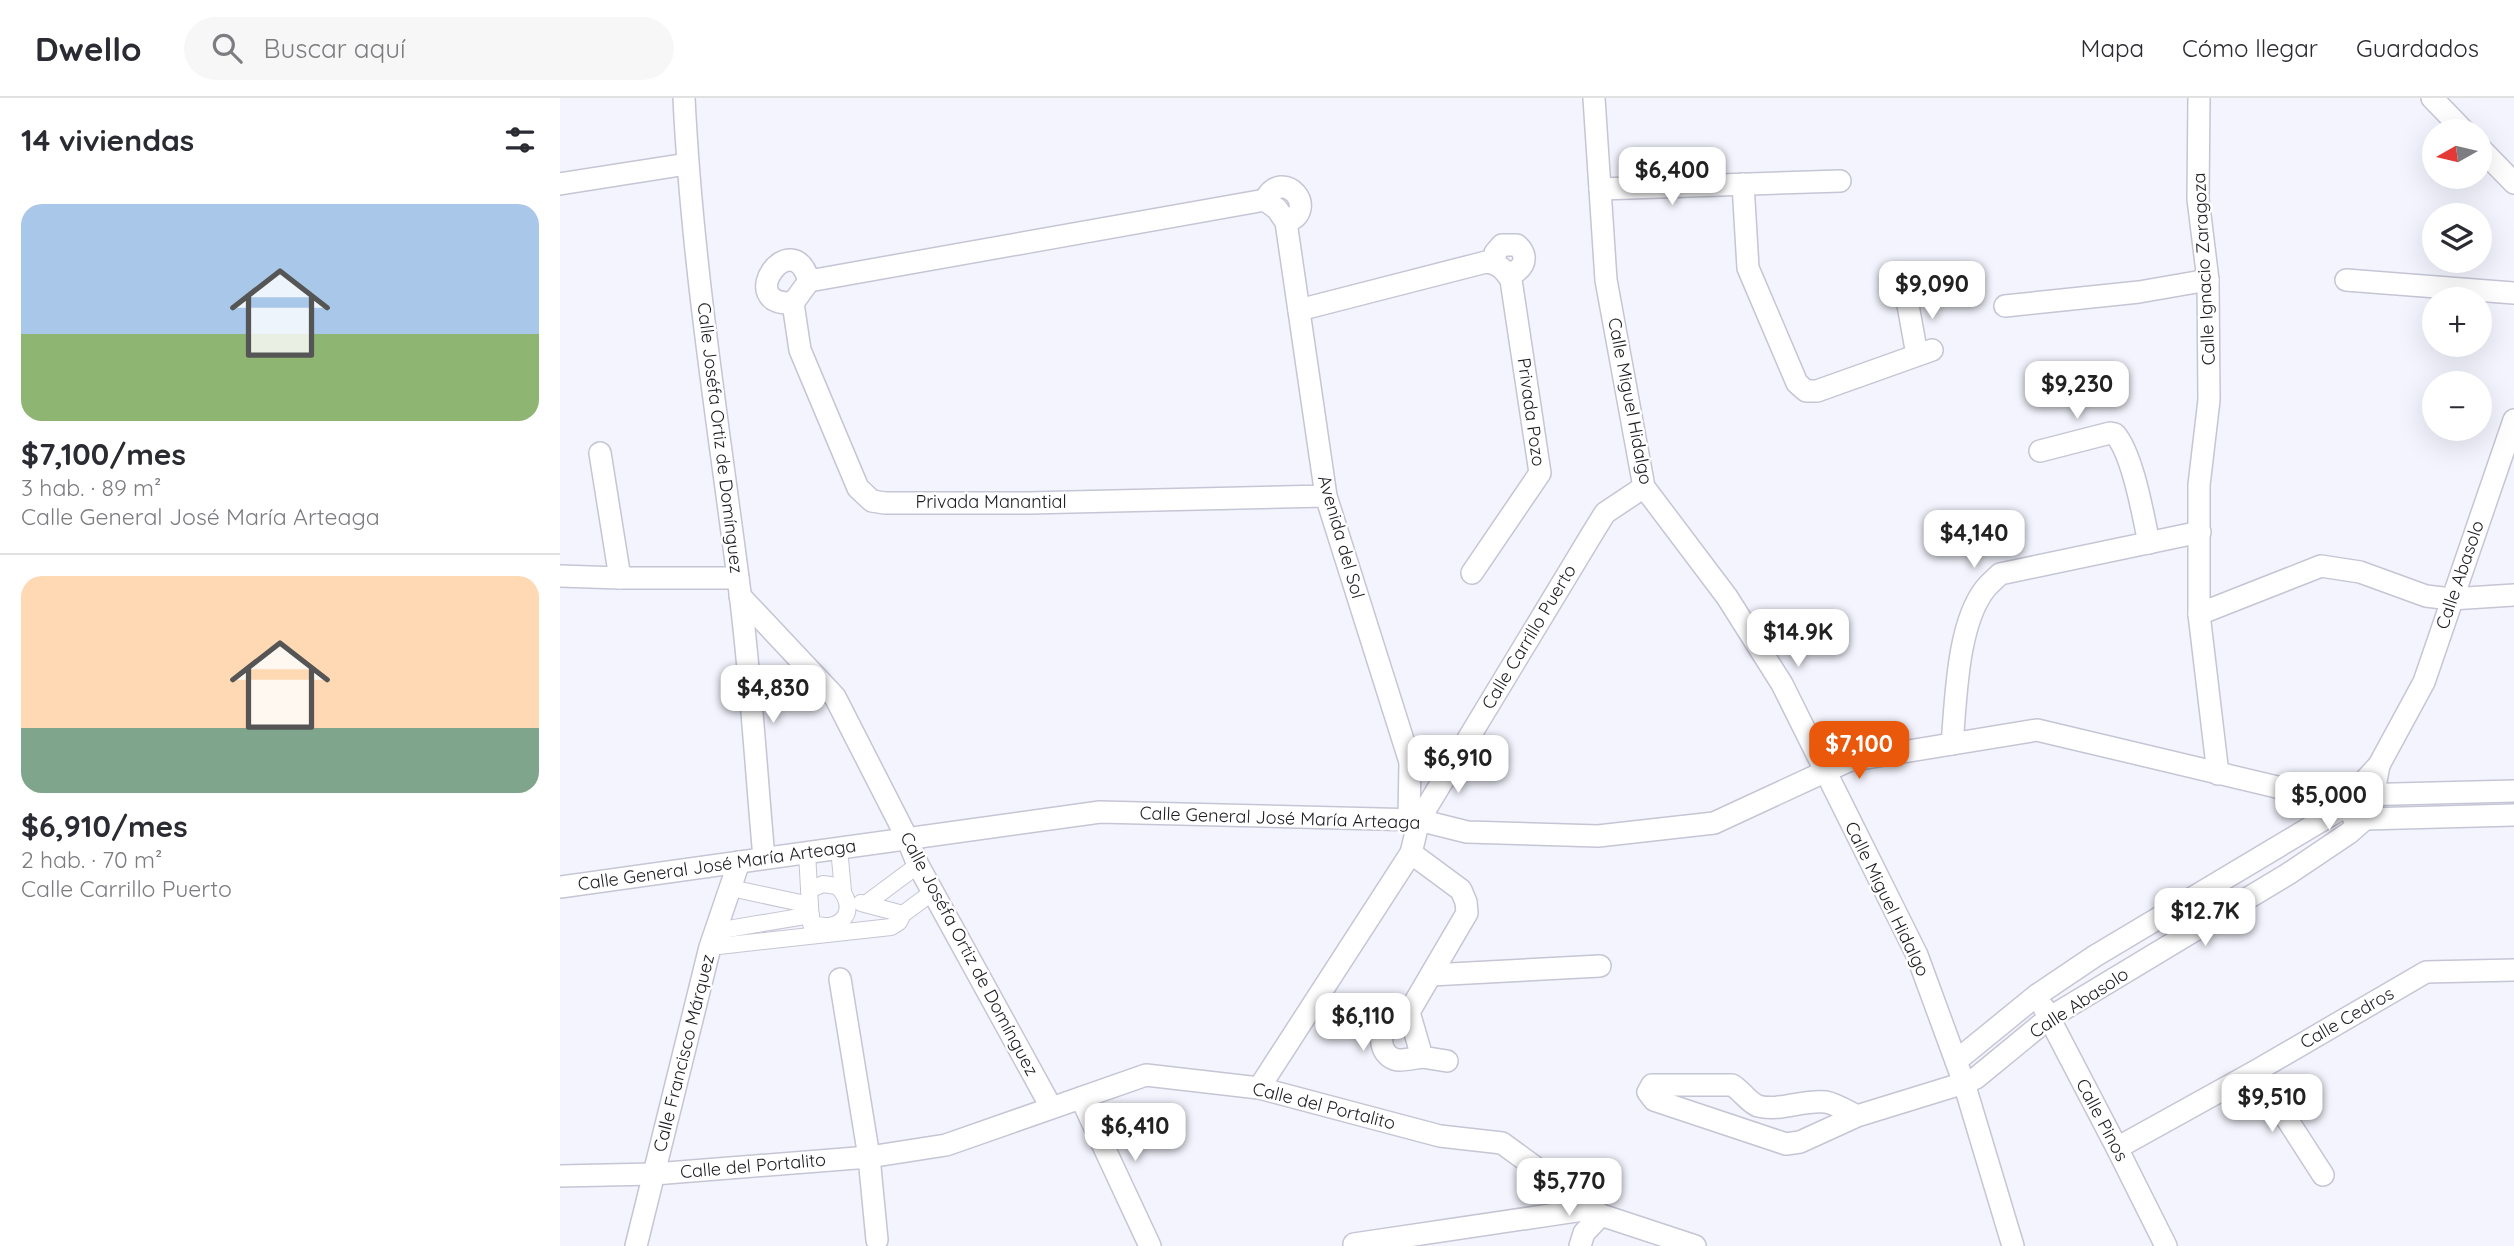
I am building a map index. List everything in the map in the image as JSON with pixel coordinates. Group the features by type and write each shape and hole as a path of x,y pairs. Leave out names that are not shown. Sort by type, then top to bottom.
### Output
{"street":[{"name":"Calle Joséfa Ortiz de Domínguez","path":"684,98 687,164 739,587 835,697 918,865 1051,1107"},
{"name":"Calle Miguel Hidalgo","path":"1594,98 1606,280 1644,487 1741,619 1782,684 1917,955 1964,1083 2013,1246"},
{"name":"Calle Ignacio Zaragoza","path":"2199,98 2198,199 2208,280 2210,400 2199,485 2199,614 2218,774"},
{"path":"2432,98 2452,119"},
{"path":"2492,160 2514,183"},
{"path":"560,184 687,164"},
{"path":"1600,189 1840,181"},
{"path":"1743,184 1748,268 1797,383 1806,391 1817,391 1924,352 1906,294"},
{"name":"Avenida del Sol","path":"809,281 1276,210 1299,310 1326,496 1410,762 1414,820"},
{"path":"785,262 798,264 809,281 793,303 779,302 770,293 767,280 773,267 785,262"},
{"name":"Privada Pozo","path":"1299,310 1486,262 1501,268 1511,280 1540,473 1472,573"},
{"path":"2005,306 2138,292 2208,280"},
{"path":"2346,280 2514,293"},
{"name":"Privada Manantial","path":"793,303 800,350 858,488 872,500 885,503 1029,503 1326,496"},
{"name":"Calle Abasolo","path":"1956,1061 2037,995 2095,956 2314,827 2343,804 2379,765 2424,682 2514,420"},
{"path":"2039,451 2115,434 2138,491 2149,543"},
{"path":"600,453 620,578"},
{"name":"Calle Carrillo Puerto","path":"1259,1088 1411,853 1414,820 1453,762 1605,513 1644,487"},
{"path":"1952,744 1959,670 1970,616 1984,589 2000,574 2200,532"},
{"path":"2199,614 2321,566 2360,572 2426,596 2451,599 2514,595"},
{"path":"560,576 739,587 764,858"},
{"name":"Calle General José María Arteaga","path":"560,887 1100,812 1414,820 1467,832 1598,836 1714,823 1848,761 2037,730 2315,796 2343,804 2365,819 2514,815"},
{"path":"1410,762 1424,757 1453,762"},
{"name":"Calle Abasolo","path":"1857,1116 1829,1102 1814,1101 1766,1107 1754,1105 1732,1085 1652,1085 1648,1092 1654,1100 1786,1144 1800,1142 1857,1116 1964,1083 1976,1077 2049,1018 2322,852 2365,819 2375,796 2379,765"},
{"name":"Calle General José María Arteaga","path":"2343,804 2375,796 2514,791"},
{"path":"2314,827 2322,852"},
{"path":"807,853 811,914 826,927 833,926 844,918 845,897 839,848"},
{"path":"1411,853 1461,890 1467,913 1409,1012 1387,1026 1381,1038 1382,1044 1393,1058 1422,1057 1447,1061"},
{"name":"Calle Francisco Márquez","path":"636,1246 713,939 739,862"},
{"path":"867,903 918,865"},
{"path":"811,914 816,886 830,884 837,886 845,897 903,914"},
{"path":"730,888 811,914 891,927 900,922 903,914 934,891"},
{"path":"713,939 811,914"},
{"path":"2095,956 2110,982"},
{"path":"1431,975 1600,966"},
{"name":"Calle Cedros","path":"2117,1148 2426,972 2514,970"},
{"path":"840,979 869,1157 877,1240"},
{"name":"Calle Pinos","path":"2037,995 2166,1246"},
{"path":"1409,1012 1422,1057"},
{"path":"1978,1042 1994,1063"},
{"path":"2256,1071 2323,1175"},
{"name":"Calle del Portalito","path":"560,1175 654,1174 869,1157 946,1145 1146,1075 1259,1088 1440,1136 1502,1143 1596,1212 1695,1246"},
{"path":"1081,1098 1150,1246"},
{"path":"1354,1244 1596,1212"},
{"path":"1580,1246 1596,1212"}]}
